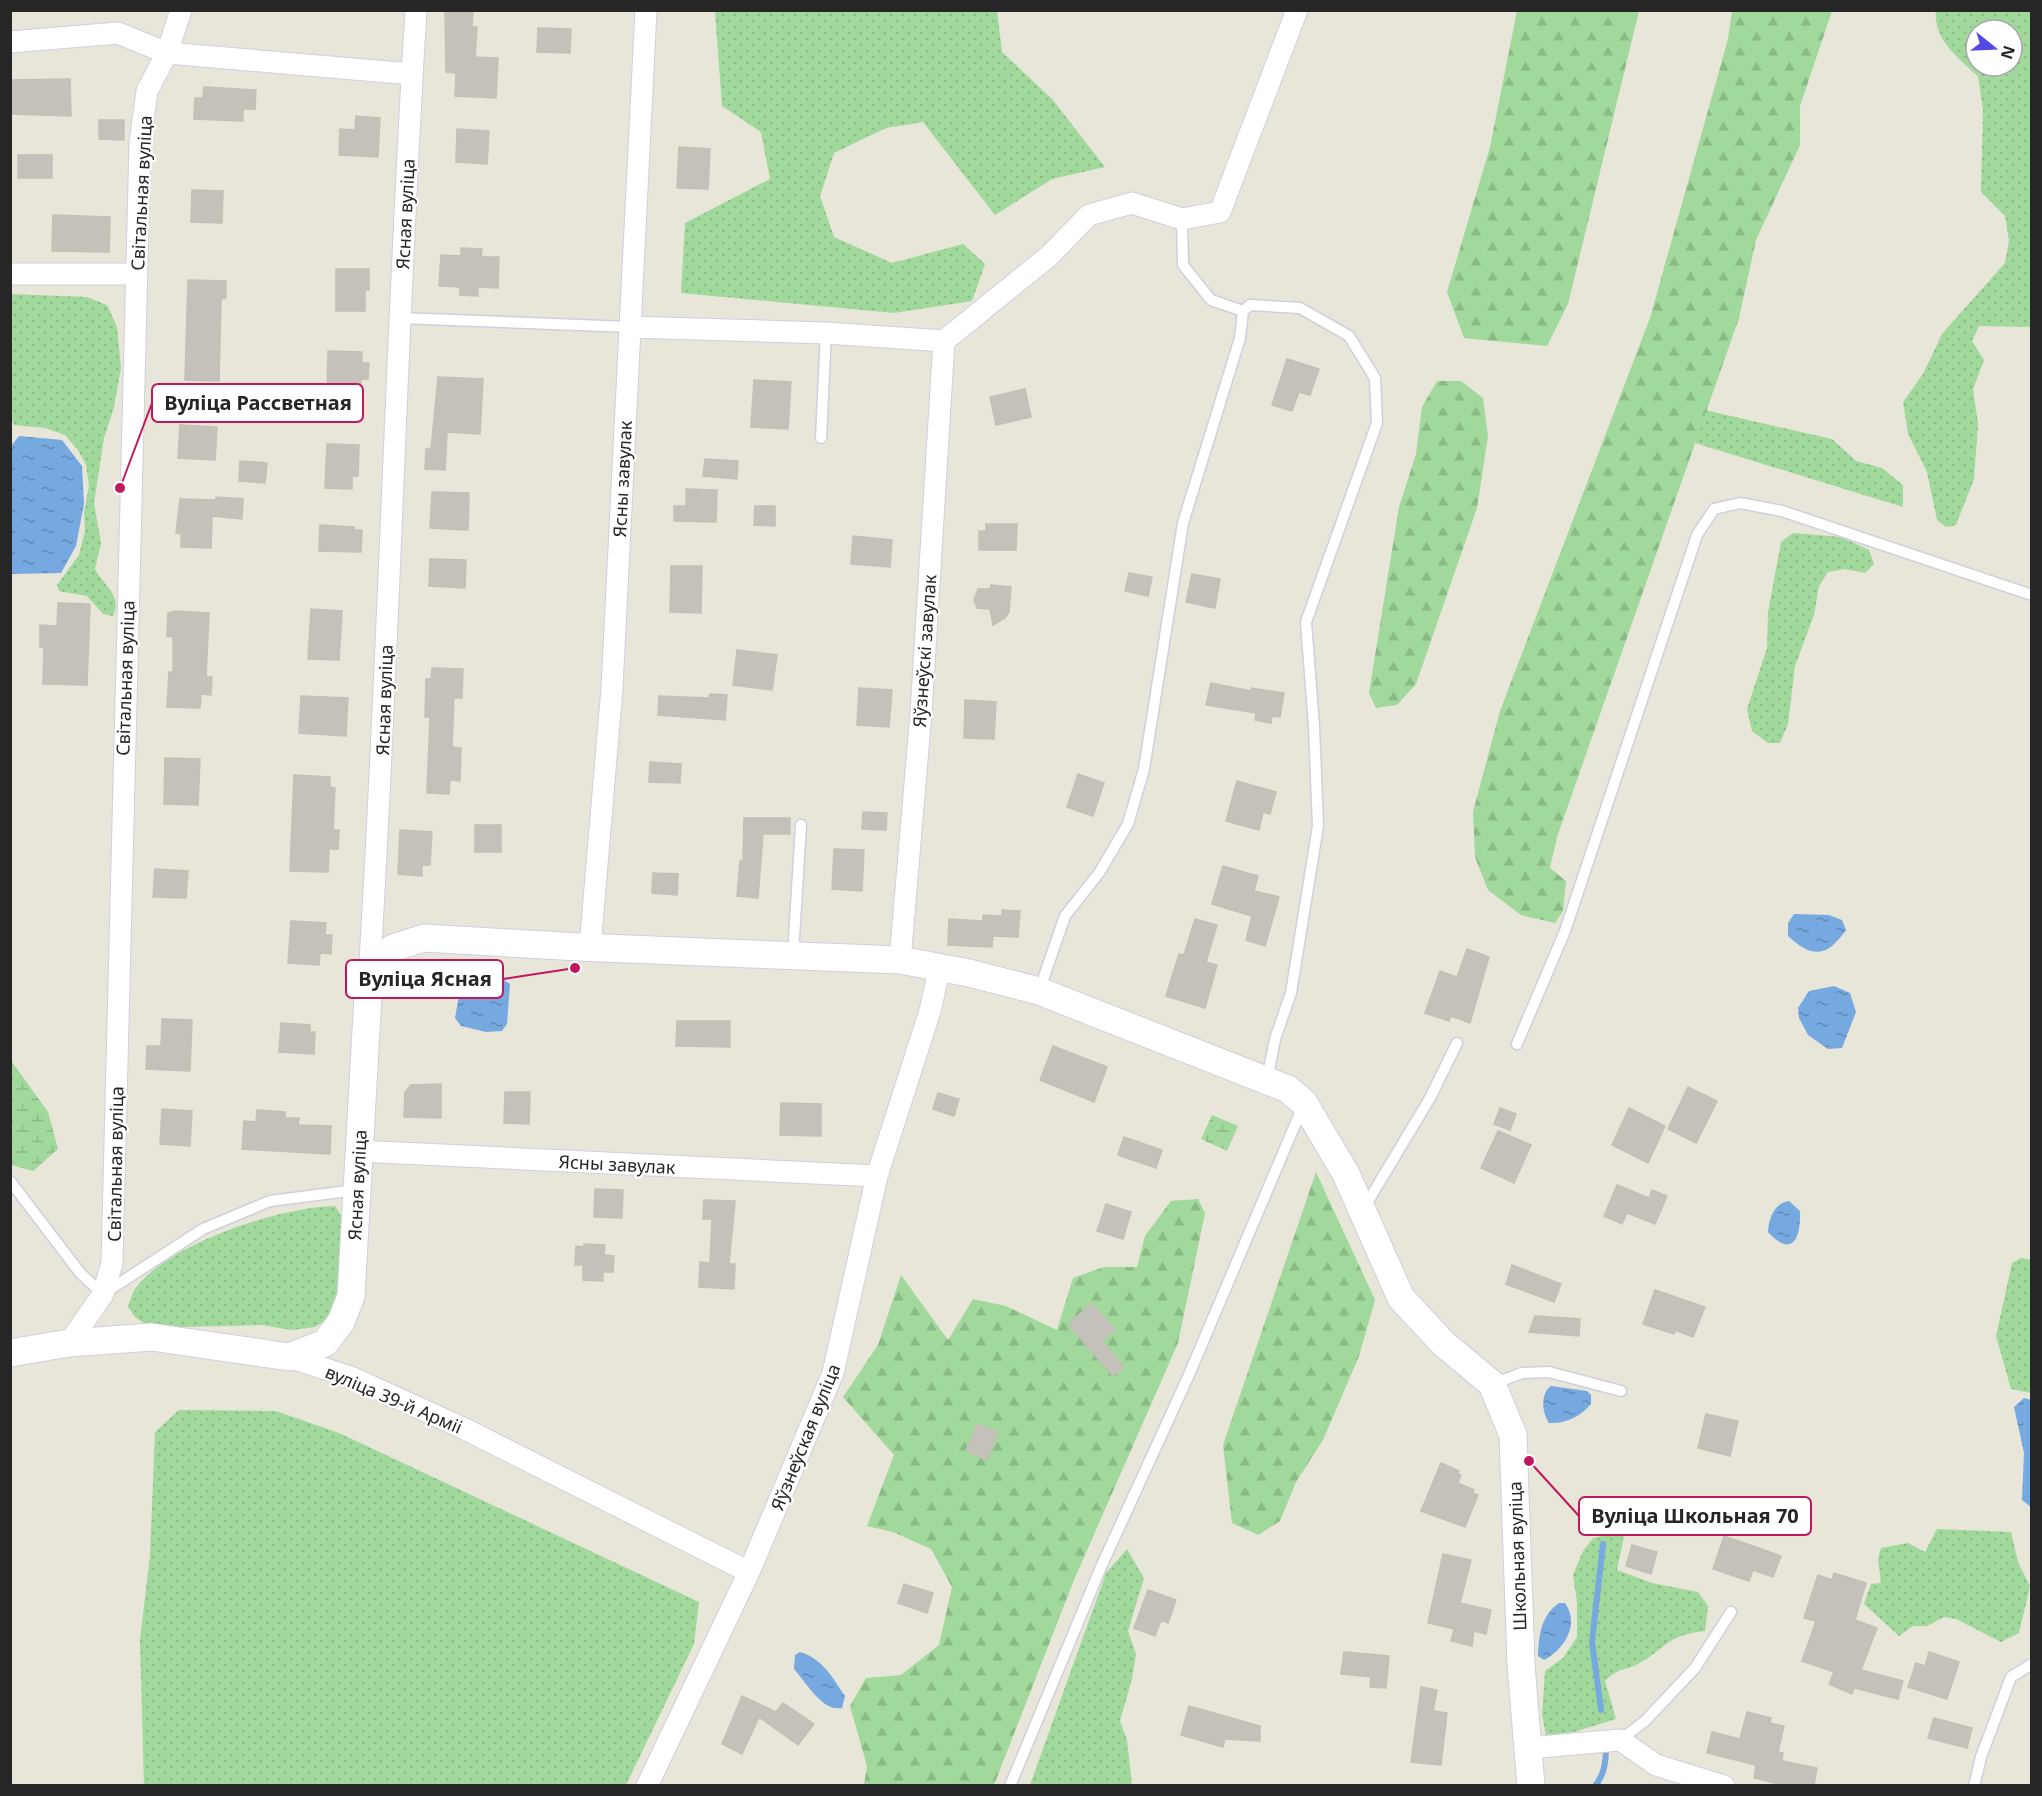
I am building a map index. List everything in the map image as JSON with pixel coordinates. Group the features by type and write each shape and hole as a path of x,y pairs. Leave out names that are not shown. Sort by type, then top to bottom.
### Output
{"street":[{"name":"Світальная вуліца","path":"69,1342 103,1294 112,1263 140,143 147,91 167,53 181,10"},
{"name":"Ясная вуліца","path":"289,1357 326,1343 342,1322 351,1296 381,781 400,318 416,10"},
{"name":"Ясны завулак","path":"590,947 612,688 646,10"},
{"path":"630,327 826,333 944,341 1048,256 1089,216 1132,203 1182,219 1220,212 1297,10"},
{"path":"10,42 118,33 167,53 412,74"},
{"path":"10,274 137,274"},
{"name":"Яўзнеўскі завулак","path":"900,960 921,713 944,341"},
{"path":"369,978 393,948 424,938 900,960 940,966 1039,992 1267,1080 1288,1089 1304,1103"},
{"name":"Яўзнеўская вуліца","path":"647,1785 749,1572 833,1372 877,1176 930,1011 940,966"},
{"name":"Школьная вуліца","path":"1304,1103 1346,1174 1401,1298 1444,1344 1492,1384 1513,1435 1521,1664 1531,1785"},
{"name":"Ясны завулак","path":"358,1151 877,1176"},
{"name":"вуліца 39-й Арміі","path":"10,1353 69,1342 151,1337 289,1357 353,1377 465,1429 749,1572"},
{"path":"1528,1748 1620,1740 1656,1766 1724,1785"}],"lane":[{"path":"1182,219 1183,265 1211,300 1243,311"},
{"path":"1039,992 1065,916 1099,873 1128,824 1144,769 1183,523 1240,338 1243,311 1250,305 1300,308 1349,336 1375,378 1377,423 1306,622 1314,726 1318,826 1291,993 1275,1039 1267,1080"},
{"path":"400,318 630,327"},
{"path":"821,438 826,333"},
{"path":"1517,1044 1565,931 1697,536 1713,509 1740,503 1782,511 2031,595"},
{"path":"793,954 801,825"},
{"path":"1362,1211 1430,1098 1457,1043"},
{"path":"1010,1785 1101,1567 1188,1377 1304,1103"},
{"path":"10,1181 81,1274 103,1294 213,1225 270,1201 356,1190"},
{"path":"1492,1384 1522,1373 1549,1372 1621,1391"},
{"path":"1620,1740 1645,1720 1695,1668 1731,1612"},
{"path":"1974,1785 1981,1757 2011,1677 2031,1665"}],"green space":[{"path":"715,11 997,11 1002,52 1052,99 1105,167 1052,179 995,215 923,122 886,128 834,153 820,196 834,237 892,263 963,244 985,264 972,301 894,313 681,293 685,223 770,179 761,132 722,106"},
{"path":"1517,11 1639,11 1568,304 1547,346 1464,338 1447,292 1490,147"},
{"path":"1732,11 1832,11 1800,106 1800,145 1756,240 1739,318 1557,837 1550,868 1566,881 1563,911 1555,923 1521,915 1488,890 1475,857 1473,812 1500,711 1650,318 1728,39"},
{"path":"1936,11 2032,11 2031,327 1979,326 1972,341 1984,360 1973,389 1978,423 1974,479 1956,525 1946,527 1937,520 1927,472 1908,434 1903,402 1923,374 1942,334 2005,263 2009,241 2005,216 1981,192 1983,110 1978,78 2024,78 2024,18 1964,18 1964,64 1949,48 1939,31"},
{"path":"10,294 87,297 107,305 117,327 121,368 114,407 104,438 94,503 101,543 95,569 114,597 116,603 113,616 103,614 87,596 59,591 57,585 79,555 85,531 84,512 89,486 86,465 78,450 65,435 45,428 14,425 10,414"},
{"path":"1437,381 1461,381 1483,398 1488,436 1477,508 1416,684 1397,705 1376,708 1369,693 1399,507 1416,454 1422,407"},
{"path":"1705,410 1832,439 1856,461 1882,468 1903,485 1903,507 1695,443"},
{"path":"1793,533 1841,537 1869,550 1874,564 1865,573 1845,569 1828,572 1819,586 1814,615 1795,666 1788,724 1780,743 1768,743 1752,731 1747,709 1767,648 1768,612 1781,542"},
{"path":"10,1059 48,1112 58,1149 33,1171 11,1165"},
{"path":"1212,1115 1238,1126 1227,1151 1201,1139"},
{"path":"1316,1172 1375,1300 1359,1356 1323,1440 1296,1482 1280,1521 1258,1535 1232,1523 1223,1445"},
{"path":"1198,1199 1205,1213 1178,1343 1074,1580 994,1785 864,1785 867,1766 850,1706 866,1678 901,1675 939,1645 952,1587 931,1549 893,1532 867,1526 894,1455 843,1397 878,1345 901,1275 948,1340 973,1299 1006,1306 1057,1330 1073,1278 1104,1267 1137,1267 1145,1236 1171,1201"},
{"path":"335,1206 344,1221 339,1304 331,1317 315,1327 291,1330 262,1325 181,1327 147,1325 135,1317 128,1307 135,1289 151,1272 199,1243 227,1231 285,1213"},
{"path":"2021,1258 2031,1260 2031,1393 2011,1389 1996,1336 2012,1263"},
{"path":"179,1410 276,1411 339,1433 699,1602 694,1644 626,1785 144,1785 140,1640 150,1556 155,1432"},
{"path":"1937,1529 2011,1532 2018,1562 2030,1586 2019,1633 2001,1642 1956,1619 1944,1617 1927,1626 1913,1626 1899,1636 1864,1604 1871,1584 1881,1583 1878,1559 1881,1548 1908,1543 1925,1552"},
{"path":"1625,1531 1617,1570 1652,1583 1698,1592 1708,1606 1705,1631 1674,1639 1638,1664 1610,1676 1605,1681 1616,1719 1574,1732 1546,1735 1542,1715 1545,1671 1563,1658 1577,1637 1577,1602 1573,1575 1583,1551 1593,1538"},
{"path":"1127,1549 1144,1578 1128,1631 1136,1654 1132,1679 1120,1721 1127,1740 1132,1785 1030,1785 1106,1573"}],"water":[{"path":"19,436 62,440 82,466 84,504 76,546 61,573 11,574 11,446"},
{"path":"1794,914 1829,915 1842,920 1846,930 1826,950 1819,952 1805,949 1788,936 1788,923"},
{"path":"473,976 501,978 510,984 507,1024 502,1031 486,1032 461,1026 455,1018 461,984"},
{"path":"1834,986 1850,993 1856,1012 1842,1048 1828,1049 1808,1035 1799,1018 1798,1008 1809,991"},
{"path":"1789,1201 1800,1211 1799,1229 1794,1241 1784,1244 1768,1232 1771,1217 1776,1208"},
{"path":"1551,1386 1587,1391 1591,1395 1591,1404 1573,1418 1549,1423 1543,1404 1547,1389"},
{"path":"2024,1398 2031,1400 2031,1507 2022,1500 2024,1453 2014,1407"},
{"path":"1559,1603 1565,1603 1569,1611 1571,1619 1568,1635 1564,1643 1544,1660 1538,1656 1542,1626 1548,1614"},
{"path":"800,1652 815,1659 831,1676 845,1696 842,1708 835,1708 821,1701 794,1669 795,1655"}],"building":[{"path":"445,10 473,10 472,27 477,27 475,57 498,58 496,98 455,96 456,73 446,72"},
{"path":"538,28 571,29 570,53 537,52"},
{"path":"70,79 71,116 10,114 10,80"},
{"path":"204,87 256,90 255,109 243,109 243,121 194,119 195,98 203,98"},
{"path":"356,116 380,118 378,157 339,155 340,129 355,130"},
{"path":"99,120 124,120 124,140 99,139"},
{"path":"457,129 489,131 487,164 456,162"},
{"path":"679,147 710,149 708,189 677,188"},
{"path":"18,155 52,155 52,178 18,178"},
{"path":"192,190 223,191 222,223 191,222"},
{"path":"53,215 110,217 109,252 52,251"},
{"path":"461,248 482,249 481,257 499,257 498,288 478,287 478,296 460,295 460,287 439,286 441,255 461,256"},
{"path":"336,269 369,269 369,290 365,290 365,311 336,311"},
{"path":"188,280 226,281 226,298 221,299 219,381 185,380"},
{"path":"328,351 362,352 362,363 369,363 368,379 361,379 360,393 327,392"},
{"path":"1287,359 1319,369 1310,395 1299,392 1292,411 1272,405"},
{"path":"438,377 483,379 480,434 447,432 445,470 425,469 426,449 431,449"},
{"path":"754,380 791,382 788,429 751,427"},
{"path":"1025,389 1031,417 996,425 990,397"},
{"path":"180,425 217,427 215,460 178,458"},
{"path":"327,444 359,445 358,476 352,476 352,489 325,488"},
{"path":"705,459 738,461 737,479 703,476"},
{"path":"240,461 267,463 265,483 239,481"},
{"path":"686,489 717,490 716,522 674,521 674,506 686,506"},
{"path":"432,492 469,493 468,530 430,528"},
{"path":"216,497 243,499 242,519 212,516 211,548 181,547 181,534 176,533 180,499 216,500"},
{"path":"755,506 775,506 775,526 754,525"},
{"path":"986,524 1017,524 1016,550 979,550 979,531 986,531"},
{"path":"320,525 354,527 354,530 362,530 361,552 319,551"},
{"path":"853,536 892,540 890,567 851,564"},
{"path":"430,559 466,560 465,588 429,586"},
{"path":"671,566 702,566 701,613 670,612"},
{"path":"1129,573 1152,577 1148,596 1125,591"},
{"path":"1192,574 1220,579 1215,608 1186,602"},
{"path":"991,585 1011,587 1009,612 1005,618 993,625 990,609 977,608 974,600 978,589 990,589"},
{"path":"58,603 90,604 87,685 43,684 44,647 40,647 40,625 57,626"},
{"path":"311,609 342,611 339,660 308,659"},
{"path":"175,611 209,613 206,677 212,677 211,695 201,694 200,708 167,707 169,672 173,672 173,637 167,636 168,613"},
{"path":"737,650 777,655 772,690 733,685"},
{"path":"432,668 463,669 462,698 454,698 452,747 461,748 460,781 450,780 449,794 427,793 430,717 425,717 426,679 431,679"},
{"path":"1211,683 1251,691 1251,688 1284,693 1280,717 1272,716 1271,723 1255,720 1256,713 1206,705"},
{"path":"859,688 892,690 889,727 857,725"},
{"path":"710,694 727,695 725,720 658,715 659,696 709,698"},
{"path":"301,696 348,698 346,736 299,733"},
{"path":"965,700 996,702 994,739 964,738"},
{"path":"165,758 200,759 198,805 164,804"},
{"path":"650,762 681,764 680,783 649,782"},
{"path":"1078,774 1104,783 1093,816 1067,807"},
{"path":"294,775 330,777 330,787 335,788 333,830 339,830 338,849 329,849 328,872 290,871"},
{"path":"1237,781 1276,792 1270,814 1263,812 1259,830 1226,821"},
{"path":"863,812 887,813 886,830 862,829"},
{"path":"744,818 790,818 790,834 763,834 758,898 737,896 740,861 743,861"},
{"path":"475,825 501,825 501,852 475,852"},
{"path":"400,830 432,832 430,865 422,865 422,876 398,874"},
{"path":"834,849 864,850 862,891 832,889"},
{"path":"1223,866 1258,876 1254,891 1279,897 1265,946 1246,940 1252,916 1212,904"},
{"path":"155,869 188,871 186,898 153,897"},
{"path":"653,873 678,874 677,895 652,893"},
{"path":"1002,910 1020,911 1018,937 993,936 992,947 948,945 949,919 983,921 983,915 1002,916"},
{"path":"1195,919 1217,925 1206,962 1217,965 1205,1008 1166,996 1179,954 1184,955"},
{"path":"291,921 326,923 325,935 332,935 331,954 320,953 319,965 288,963"},
{"path":"1467,949 1489,957 1470,1023 1451,1016 1449,1021 1425,1013 1440,971 1457,977"},
{"path":"162,1019 192,1020 190,1071 146,1069 147,1046 161,1046"},
{"path":"677,1021 730,1021 730,1047 676,1046"},
{"path":"281,1023 310,1025 310,1032 315,1032 314,1054 279,1052"},
{"path":"1053,1046 1107,1067 1094,1102 1040,1080"},
{"path":"441,1084 441,1118 404,1117 405,1092 411,1085"},
{"path":"1688,1087 1717,1101 1696,1143 1668,1129"},
{"path":"505,1092 530,1092 529,1124 504,1123"},
{"path":"938,1093 959,1099 954,1116 933,1109"},
{"path":"781,1103 821,1104 821,1136 780,1135"},
{"path":"1500,1108 1516,1114 1510,1130 1494,1124"},
{"path":"1629,1108 1665,1126 1648,1163 1612,1145"},
{"path":"162,1109 192,1111 190,1146 160,1144"},
{"path":"257,1110 285,1112 285,1118 299,1118 298,1125 331,1126 330,1154 242,1149 244,1121 256,1122"},
{"path":"1498,1131 1531,1145 1514,1183 1481,1168"},
{"path":"1124,1137 1162,1150 1156,1168 1118,1155"},
{"path":"1617,1185 1649,1198 1652,1190 1667,1196 1655,1224 1627,1213 1622,1224 1604,1216"},
{"path":"595,1189 623,1190 622,1218 594,1217"},
{"path":"704,1200 735,1201 729,1264 735,1264 734,1289 699,1287 700,1262 710,1263 712,1219 703,1219"},
{"path":"1106,1204 1131,1212 1123,1239 1097,1231"},
{"path":"584,1244 605,1245 604,1255 614,1256 613,1272 603,1272 603,1281 583,1280 583,1265 575,1265 576,1246 584,1247"},
{"path":"1512,1265 1561,1284 1554,1302 1506,1284"},
{"path":"1655,1290 1705,1307 1693,1337 1675,1330 1674,1334 1643,1324"},
{"path":"1092,1303 1115,1330 1102,1341 1124,1367 1113,1376 1068,1324"},
{"path":"1535,1316 1580,1319 1579,1336 1529,1332"},
{"path":"1706,1414 1738,1421 1730,1456 1698,1448"},
{"path":"977,1424 998,1432 987,1460 966,1451"},
{"path":"1441,1463 1459,1471 1457,1473 1461,1475 1458,1483 1474,1490 1473,1493 1478,1495 1465,1527 1421,1511"},
{"path":"1724,1536 1781,1556 1773,1577 1753,1570 1749,1581 1713,1569"},
{"path":"1632,1545 1657,1552 1651,1574 1626,1566"},
{"path":"1443,1554 1471,1560 1460,1603 1491,1610 1486,1634 1474,1631 1472,1646 1451,1641 1454,1629 1428,1623"},
{"path":"1834,1573 1866,1583 1855,1620 1877,1628 1861,1670 1903,1681 1898,1699 1854,1688 1852,1694 1829,1684 1834,1672 1802,1661 1816,1621 1804,1618 1818,1575 1832,1580"},
{"path":"904,1584 933,1593 927,1613 898,1603"},
{"path":"1148,1590 1176,1600 1168,1623 1161,1620 1155,1636 1134,1628"},
{"path":"1344,1652 1389,1656 1386,1688 1370,1687 1371,1677 1341,1674"},
{"path":"1929,1652 1959,1662 1947,1699 1908,1687 1916,1663 1925,1666"},
{"path":"1421,1687 1437,1690 1433,1711 1447,1713 1441,1765 1411,1762"},
{"path":"742,1696 776,1712 783,1703 814,1724 798,1745 759,1717 742,1754 722,1744"},
{"path":"1189,1706 1260,1726 1260,1741 1225,1739 1223,1747 1181,1735"},
{"path":"1747,1712 1771,1718 1770,1723 1784,1726 1778,1752 1783,1753 1782,1761 1817,1768 1814,1785 1783,1785 1754,1778 1756,1765 1707,1753 1712,1732 1740,1739"},
{"path":"1934,1718 1972,1728 1967,1748 1928,1738"}],"waterway":[{"path":"1601,1710 1592,1642 1603,1544"},
{"path":"1595,1786 1604,1767 1606,1745"}],"place":[{"name":"Вуліца Рассветная","path":"120,488"},
{"name":"Вуліца Ясная","path":"575,968"},
{"name":"Вуліца Школьная 70","path":"1529,1461"}]}
